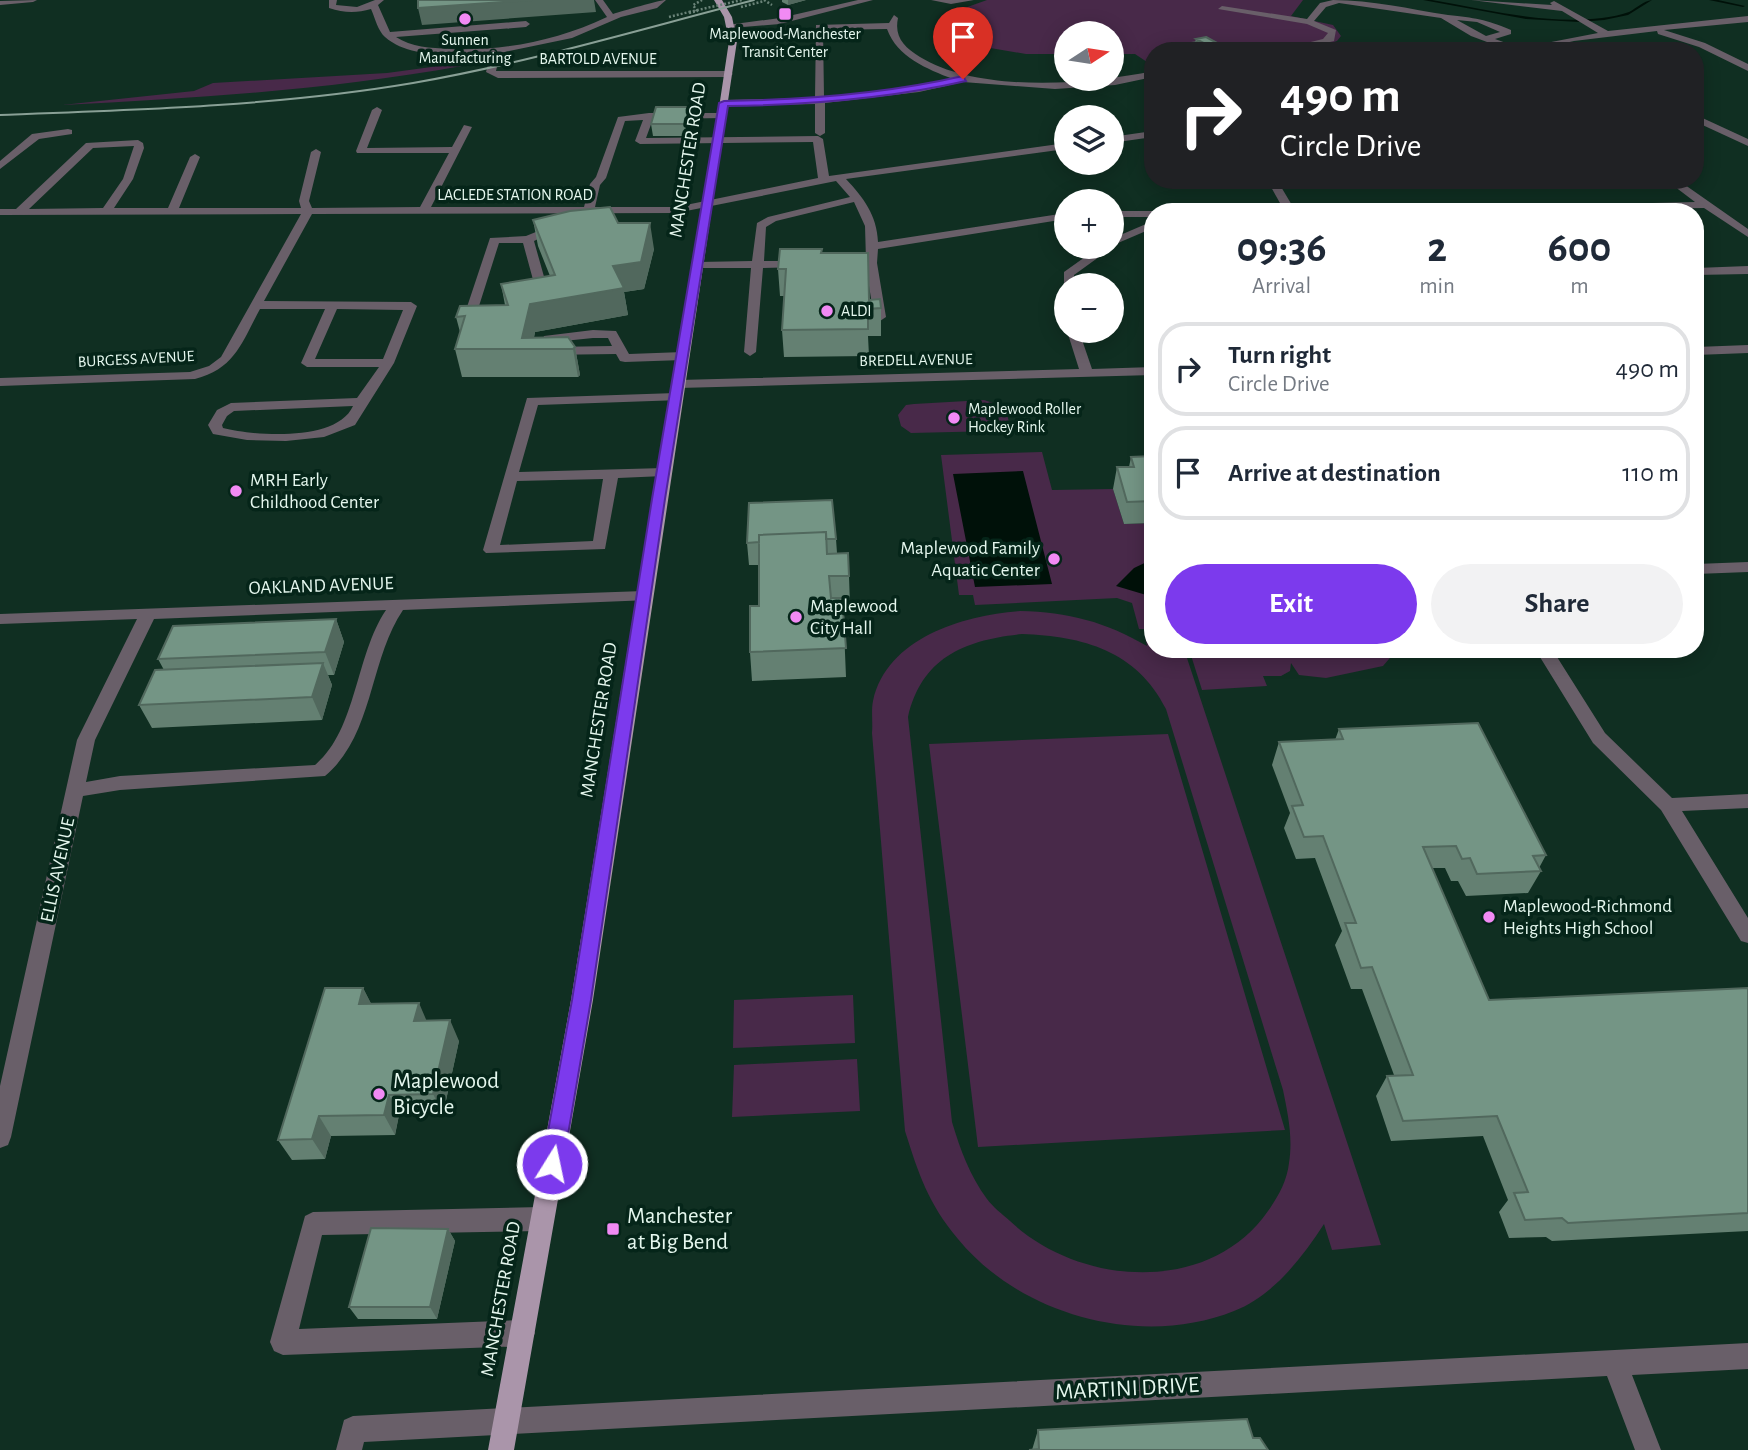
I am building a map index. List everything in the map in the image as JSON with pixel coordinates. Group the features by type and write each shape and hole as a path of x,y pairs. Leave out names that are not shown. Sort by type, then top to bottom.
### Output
{"main road":[{"name":"MANCHESTER ROAD","path":"501,1450 582,1000 644,596 719,141 733,41 730,25 718,0"}],"street":[{"path":"0,3 33,0"},
{"path":"333,0 332,6 340,9 361,9 377,3 387,34 526,24"},
{"path":"599,0 611,17"},
{"name":"BARTOLD AVENUE","path":"387,34 398,42 424,49 496,51 522,48 590,28 611,17 654,7 662,0"},
{"path":"730,25 780,21 869,0"},
{"path":"935,0 970,0"},
{"path":"1475,0 1564,9"},
{"path":"1548,0 1608,35"},
{"path":"1309,22 1322,5 1339,1 1479,20 1508,32 1487,38"},
{"path":"1222,9 1309,22 1329,28 1334,35 1321,42"},
{"path":"1444,16 1497,42"},
{"path":"1564,42 1748,19"},
{"path":"820,133 819,27 892,22 891,35 898,45 937,69 963,79 1055,86 1115,82 1144,77"},
{"path":"1654,30 1692,42"},
{"path":"1579,39 1584,42"},
{"path":"1704,46 1748,68"},
{"name":"BARTOLD AVENUE","path":"496,51 491,72 498,75 728,74"},
{"path":"724,103 820,101 919,89 963,79"},
{"path":"377,110 361,151 455,150"},
{"path":"649,116 640,141 818,139 824,181"},
{"path":"508,306 472,310 494,240 528,239 570,222 583,211 595,184 601,178 621,119 649,116 722,116"},
{"path":"1704,122 1748,143"},
{"path":"424,211 467,127"},
{"path":"0,166 36,136 68,132"},
{"path":"1124,138 1144,135"},
{"path":"19,212 90,145 138,143 139,148 128,178 106,212"},
{"name":"LACLEDE STATION ROAD","path":"0,212 676,210 838,177 1054,148"},
{"path":"308,212 304,201 317,152"},
{"path":"172,212 195,157"},
{"path":"838,177 867,211 874,246 871,263 880,317"},
{"path":"1684,189 1703,203"},
{"path":"750,352 761,225 858,198"},
{"path":"1706,205 1748,234"},
{"name":"BURGESS AVENUE","path":"0,382 190,376 207,373 226,359 308,212"},
{"path":"1124,214 1144,214"},
{"path":"874,246 1054,218"},
{"path":"1124,237 1144,228"},
{"path":"528,239 546,298 533,300"},
{"path":"1069,273 1089,259"},
{"path":"836,264 871,263"},
{"path":"698,265 812,264"},
{"path":"1704,272 1748,270"},
{"path":"333,304 307,363 388,363"},
{"path":"256,305 411,306 388,363 361,402 353,421 338,431 313,435 229,435 218,431 215,425 222,412 231,407 361,402"},
{"path":"621,350 545,351 548,339 612,334 621,350 625,358 683,356"},
{"path":"1077,343 1087,374"},
{"path":"1704,351 1748,349"},
{"name":"BREDELL AVENUE","path":"511,477 532,401 677,390 1144,371"},
{"path":"611,474 600,546 491,550 511,477 664,472"},
{"path":"1704,569 1748,567"},
{"name":"OAKLAND AVENUE","path":"0,619 644,596"},
{"path":"75,792 120,783 319,771 330,766 350,727 381,633 398,605"},
{"name":"ELLIS AVENUE","path":"0,1137 86,740 148,614"},
{"path":"1549,658 1599,738 1668,805 1748,935"},
{"path":"1668,805 1748,801"},
{"path":"522,1333 283,1342 313,1224 542,1219"},
{"name":"MARTINI DRIVE","path":"349,1450 354,1429 1748,1356"},
{"path":"1615,1363 1648,1450"}],"path":[{"path":"675,17 697,11 693,5 703,0"},
{"path":"689,12 742,0"},
{"path":"741,7 762,1"}],"shaded area":[{"path":"987,0 1303,0 1291,16 1333,25 1341,36 1334,42 1144,42 1144,60 1135,54 1124,54 1124,21 1054,21 1054,54 1026,54 973,45 958,29 959,10"},
{"path":"461,63 462,66 313,87 62,105 194,91 213,83 387,73"},
{"name":"Maplewood Roller Hockey Rink","path":"984,400 1005,407 1009,422 1004,428 995,431 911,433 901,426 898,415 906,405"},
{"name":"Maplewood Family Aquatic Center","path":"1042,452 1052,490 1113,489 1124,524 1144,523 1144,629 1139,629 1132,603 1117,598 975,605 973,595 959,595 941,455"},
{"path":"1023,471 1052,584 975,587 953,474"},
{"path":"1144,563 1144,594 1116,586 1134,568"},
{"path":"1020,611 1070,616 1117,631 1144,644 1144,658 1187,658 1381,1245 1332,1250 1324,1224 1285,1275 1262,1296 1248,1304 1198,1322 1161,1326 1123,1325 1085,1318 1049,1305 1015,1288 984,1266 958,1239 939,1213 920,1175 905,1131 872,733 872,705 881,679 894,661 911,645 953,624","holes":["1022,634 1066,638 1106,650 1124,660 1154,689 1166,709 1283,1090 1290,1154 1282,1188 1268,1211 1243,1238 1212,1258 1179,1269 1143,1272 1106,1269 1071,1259 1038,1243 987,1199 966,1162 952,1122 908,717 924,680 935,666 949,655 982,641 1001,637"]},
{"path":"1192,658 1390,658 1383,666 1326,678 1299,675 1291,663 1290,671 1281,676 1263,676 1267,686 1202,690"},
{"path":"1168,734 1285,1130 978,1147 929,744"},
{"path":"853,995 855,1043 733,1048 734,1000"},
{"path":"857,1059 860,1111 732,1117 734,1065"}],"building":[{"path":"418,0 532,0 418,8"},
{"path":"1206,37 1215,42 1202,42 1196,39"},
{"path":"656,107 689,107 686,124 651,124"},
{"path":"610,207 618,223 650,223 641,262 613,266 624,288 530,304 522,338 568,337 575,347 573,349 455,349 465,316 456,317 460,306 508,305 501,284 555,275 533,220 570,211"},
{"name":"ALDI","path":"780,249 822,249 821,253 868,253 869,300 880,299 881,308 868,309 868,329 782,330 786,269 778,269"},
{"path":"1144,456 1144,501 1127,502 1117,467 1134,467 1131,457"},
{"path":"832,500 836,539 826,539 826,532 759,535 759,542 747,543 749,503"},
{"name":"Maplewood City Hall","path":"826,532 827,554 848,553 849,576 829,576 831,598 842,598 846,648 750,652 750,606 759,606 759,535"},
{"path":"336,619 325,652 158,659 173,626"},
{"path":"323,663 312,697 139,705 155,670"},
{"path":"1478,723 1546,855 1533,856 1541,871 1477,874 1470,858 1462,859 1456,846 1423,847 1489,1000 1748,988 1748,1213 1568,1223 1562,1218 1525,1220 1514,1193 1528,1192 1497,1116 1403,1121 1387,1076 1413,1075 1372,967 1361,968 1345,923 1356,923 1323,836 1304,837 1292,806 1303,805 1279,742 1343,739 1339,729"},
{"name":"Maplewood Bicycle","path":"325,988 363,988 359,1004 419,1003 414,1021 450,1020 433,1094 389,1095 384,1115 319,1116 312,1139 278,1140"},
{"path":"371,1228 448,1229 430,1307 349,1307"},
{"path":"1247,1419 1253,1438 1260,1438 1268,1450 1029,1450 1039,1449 1038,1430"}],"waterway":[{"path":"1425,0 1526,18 1579,21 1627,14 1650,0"},
{"path":"1711,0 1743,6"}],"tram line":[{"path":"0,115 155,109 362,91 456,75 542,56 754,0"}],"place":[{"name":"Maplewood-Manchester Transit Center","path":"785,14"},
{"name":"Sunnen Manufacturing","path":"465,19"},
{"name":"ALDI","path":"827,311"},
{"name":"Maplewood Roller Hockey Rink","path":"954,418"},
{"name":"MRH Early Childhood Center","path":"236,491"},
{"name":"Maplewood Family Aquatic Center","path":"1054,559"},
{"name":"Maplewood City Hall","path":"796,617"},
{"name":"Maplewood-Richmond Heights High School","path":"1489,917"},
{"name":"Maplewood Bicycle","path":"379,1094"},
{"name":"Manchester at Big Bend","path":"613,1229"}],"route":[{"path":"552,1164 582,1000 659,499 724,103 808,102 919,89 963,79"}]}
